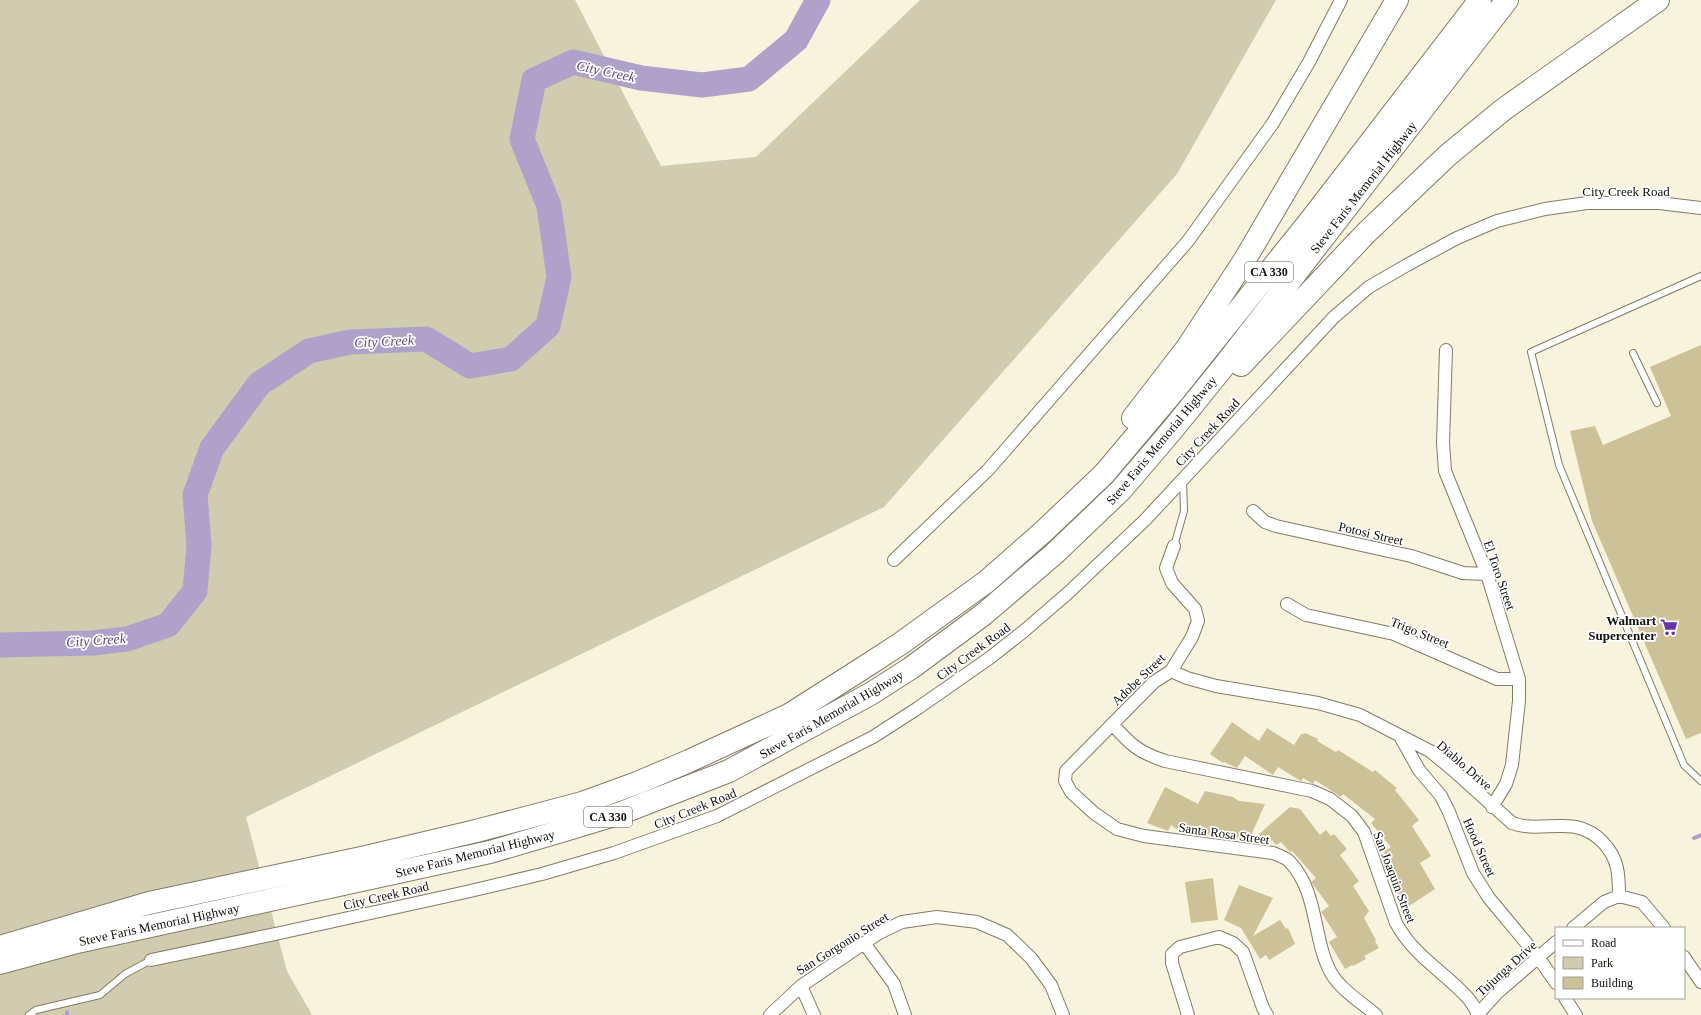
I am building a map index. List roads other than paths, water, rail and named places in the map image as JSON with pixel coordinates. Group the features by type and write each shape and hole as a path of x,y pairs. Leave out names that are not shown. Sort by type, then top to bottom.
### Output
{"highway":[{"path":"1044,531 1187,348 1213,310 1273,213 1397,0"},
{"name":"Steve Faris Memorial Highway","path":"0,947 149,903 366,857 476,831 582,803 637,783 697,758 789,715 900,644 986,582 1044,531 1104,474 1136,437 1313,217 1480,0"},
{"name":"Steve Faris Memorial Highway","path":"0,963 77,942 490,852 621,812 729,771 872,693 911,668 984,614 1089,522 1121,490 1174,429 1224,366 1508,0"},
{"path":"1121,490 1367,232 1448,155 1504,109 1658,0"}],"street":[{"path":"894,560 988,470 1188,241 1273,123 1309,62 1341,0"},
{"name":"City Creek Road","path":"151,960 280,933 542,874 614,853 717,816 873,737 918,708 991,657 1024,631 1068,593 1145,520 1334,317 1369,287 1457,238 1497,222 1545,209 1587,203 1659,203 1701,208"},
{"name":"El Toro Street","path":"1446,350 1442,443 1446,471 1487,574 1519,679 1519,701 1512,764 1506,784 1492,806"},
{"name":"Potosi Street","path":"1253,511 1265,522 1276,526 1411,556 1462,573 1487,574"},
{"name":"Adobe Street","path":"1065,781 1066,771 1154,682 1171,671 1192,637 1198,621 1195,608 1172,583 1166,568 1174,546"},
{"name":"Trigo Street","path":"1287,604 1306,615 1394,634 1497,679 1519,679"},
{"name":"Diablo Drive","path":"1171,671 1187,678 1216,686 1318,703 1332,707 1360,716 1430,751 1512,823 1524,827 1575,827 1593,833 1611,852 1617,868 1619,896"},
{"name":"San Joaquin Street","path":"1112,724 1131,744 1147,755 1165,761 1312,791 1336,804 1352,816 1364,832 1396,923 1403,935 1416,951 1468,998 1478,1014"},
{"name":"Hood Street","path":"1400,736 1419,770 1440,796 1449,812 1473,873 1489,898 1538,957 1555,982"},
{"name":"Santa Rosa Street","path":"1065,781 1071,792 1094,814 1117,829 1144,836 1273,853 1289,860 1301,877 1310,897 1324,952 1331,972 1340,984 1376,1015"},
{"path":"1574,927 1604,902 1619,896 1642,902 1663,927"},
{"name":"San Gorgonio Street","path":"770,1015 801,986 864,943 902,922 937,917 977,922 1007,935 1031,958 1050,986 1063,1015"},
{"path":"1188,1015 1172,962 1172,954 1180,947 1219,937 1233,943 1243,952 1262,1008 1267,1015"},
{"path":"864,943 894,984 905,1015"},
{"name":"Tujunga Drive","path":"1478,1014 1497,993 1555,943"},
{"path":"1685,958 1701,982"},
{"path":"801,986 814,1015"},
{"path":"1566,999 1576,1015"}],"lane":[{"path":"1701,276 1531,352 1559,465 1684,765 1701,781"},
{"path":"1633,353 1657,404"},
{"path":"1174,546 1184,511 1183,478"},
{"path":"29,1015 36,1010 100,995 125,974 151,960"}],"waterway":[{"name":"City Creek","path":"0,645 93,643 127,639 168,625 195,591 199,545 195,495 212,448 259,384 309,351 350,342 426,339 470,366 511,359 548,326 559,277 549,206 522,139 534,80 573,62 641,78 702,85 749,79 796,40 818,0"},
{"path":"1694,838 1701,835"}],"place":[{"name":"Walmart Supercenter","path":"1669,627"}]}
